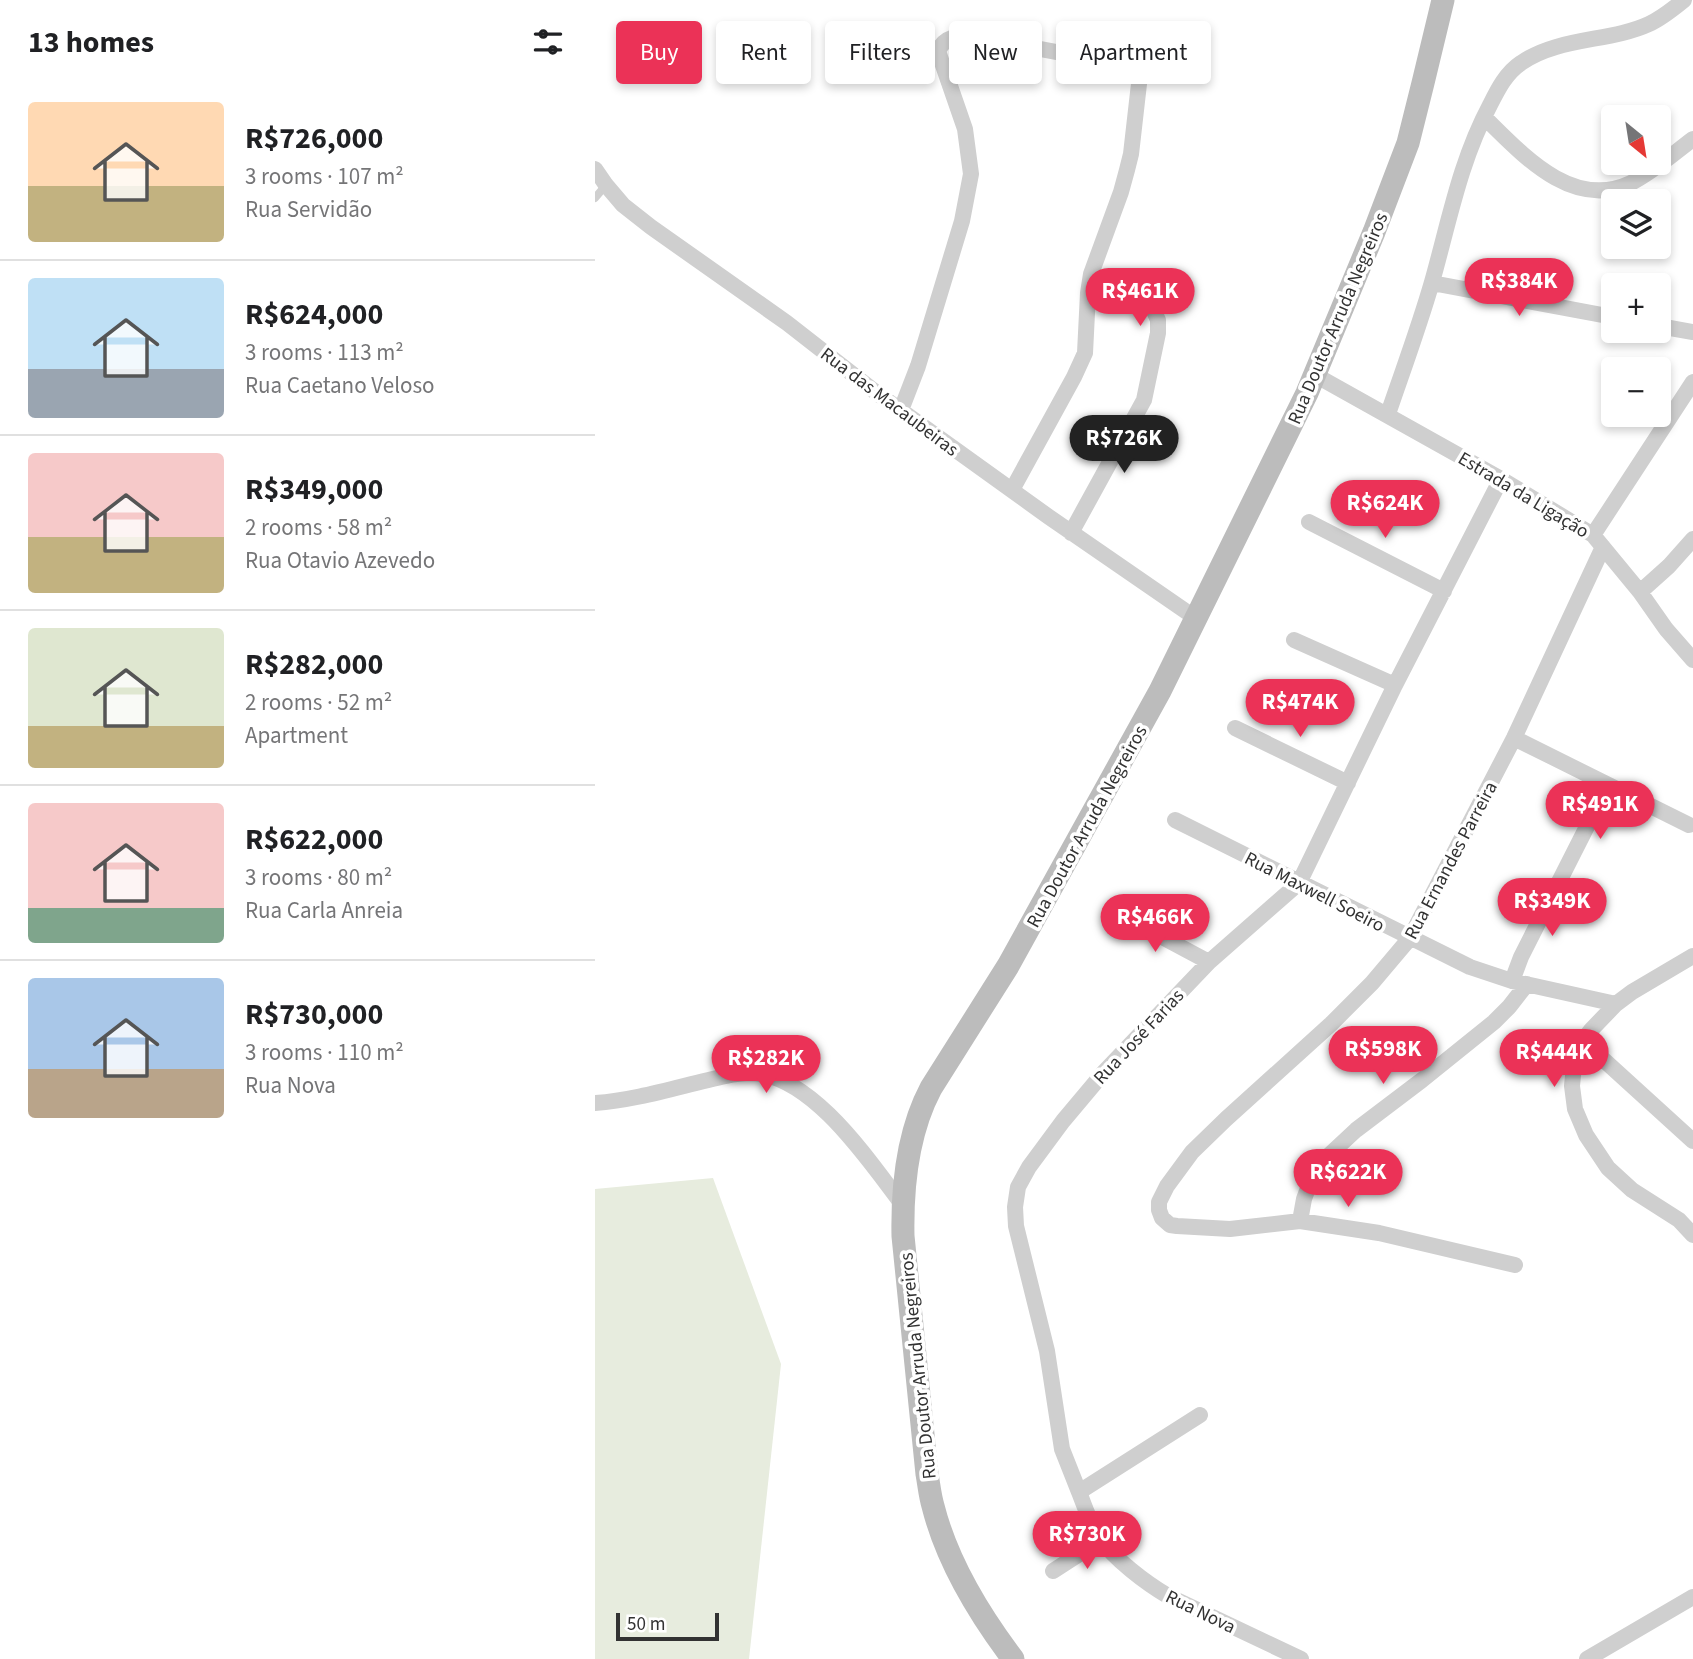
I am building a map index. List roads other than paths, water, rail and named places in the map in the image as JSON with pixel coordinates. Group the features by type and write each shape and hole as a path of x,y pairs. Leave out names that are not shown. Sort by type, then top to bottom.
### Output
{"street":[{"name":"Rua Doutor Arruda Negreiros","path":"1013,1659 984,1616 948,1552 933,1506 927,1474 903,1236 902,1204 910,1148 921,1106 1008,966 1160,691 1315,375 1408,143 1443,0"},
{"path":"1388,414 1432,283 1462,169 1499,87 1524,60 1559,46 1647,25 1684,0"},
{"path":"901,411 918,366 962,221 971,174 965,129 938,51 941,44 951,37 972,36 1130,66 1136,70 1140,75 1131,154 1091,274 1086,343 1080,365 1012,491"},
{"path":"1484,117 1526,159 1546,172 1565,183 1601,191 1631,183 1693,139"},
{"name":"Rua das Macaubeiras","path":"595,169 623,205 651,227 787,323 901,411 1012,491 1197,619"},
{"path":"1071,533 1144,400 1158,333 1158,320 1153,309 1130,293 1091,274"},
{"path":"1432,283 1601,315"},
{"path":"1671,328 1693,332"},
{"name":"Estrada da Ligação","path":"1315,375 1501,479 1598,541 1693,660"},
{"name":"Rua Ernandes Parreira","path":"1300,1221 1220,1229 1177,1226 1164,1222 1159,1210 1161,1196 1192,1152 1331,1024 1372,983 1410,938 1514,738 1598,541 1693,382"},
{"name":"Rua José Farias","path":"1079,1492 1062,1449 1047,1351 1016,1226 1018,1187 1056,1130 1105,1071 1209,961 1299,883 1395,685 1501,479"},
{"path":"1309,522 1444,591"},
{"path":"1640,592 1669,566 1693,538"},
{"path":"1294,640 1395,685"},
{"path":"1235,728 1348,783"},
{"path":"1514,738 1689,825"},
{"path":"1515,1265 1379,1233 1300,1221 1304,1199 1311,1180 1328,1157 1356,1130 1422,1080 1509,1007 1519,983 1521,957 1608,785"},
{"name":"Rua Maxwell Soeiro","path":"1175,820 1470,967 1519,983 1616,1004"},
{"path":"1119,914 1209,961"},
{"path":"1693,956 1616,1004 1591,1030 1583,1041 1574,1065 1572,1087 1574,1109 1586,1135 1608,1168 1632,1190 1679,1220 1693,1235"},
{"path":"1583,1041 1693,1141"},
{"path":"595,1103 729,1075 754,1073 772,1077 788,1084 827,1113 850,1137 902,1204"},
{"path":"1079,1492 1200,1415"},
{"name":"Rua Nova","path":"1079,1492 1101,1540 1143,1580 1168,1596 1301,1659"},
{"path":"1053,1571 1101,1540"},
{"path":"1587,1659 1693,1597"}],"lane":[{"path":"595,198 606,185"}]}
